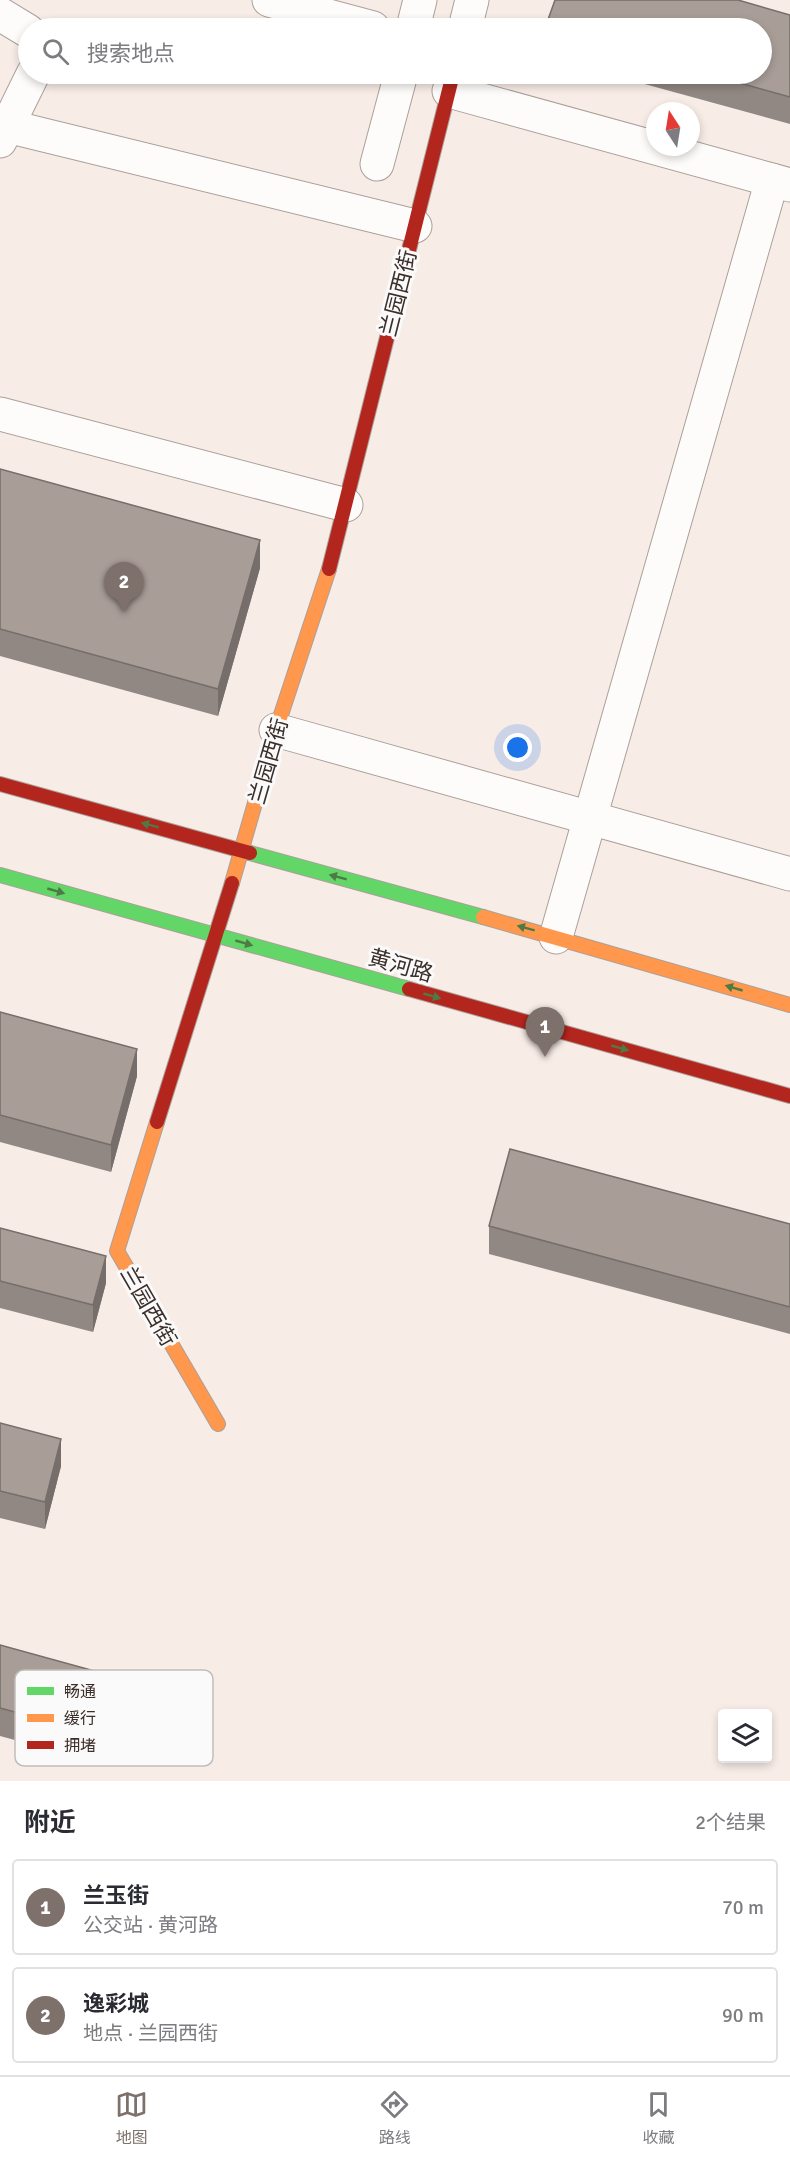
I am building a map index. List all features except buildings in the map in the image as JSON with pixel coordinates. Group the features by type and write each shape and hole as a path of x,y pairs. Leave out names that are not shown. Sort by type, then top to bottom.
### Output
{"main road":[{"name":"兰园西街","path":"218,1424 117,1251 242,851 276,730 331,563 450,84"},
{"path":"0,784 556,937 790,1005"},
{"name":"黄河路","path":"0,875 790,1096"}],"street":[{"path":"269,0 336,18"},
{"path":"416,18 420,0"},
{"path":"468,18 472,0"},
{"path":"0,14 18,25"},
{"path":"28,84 4,134 415,226"},
{"path":"377,164 398,84"},
{"path":"458,84 781,182 588,817 556,937"},
{"path":"0,414 346,505"},
{"path":"276,730 790,874"}],"traffic: fast":[{"path":"250,853 483,917"},
{"path":"0,875 409,989"}],"traffic: slow":[{"path":"232,883 276,730 329,569"},
{"path":"483,917 790,1005"},
{"path":"157,1122 117,1251 218,1424"}],"traffic: jam":[{"path":"329,569 450,84"},
{"path":"0,784 250,853"},
{"path":"157,1122 232,883"},
{"path":"409,989 790,1096"}],"place":[{"name":"逸彩城","path":"124,612"},
{"name":"兰玉街","path":"545,1057"}]}
